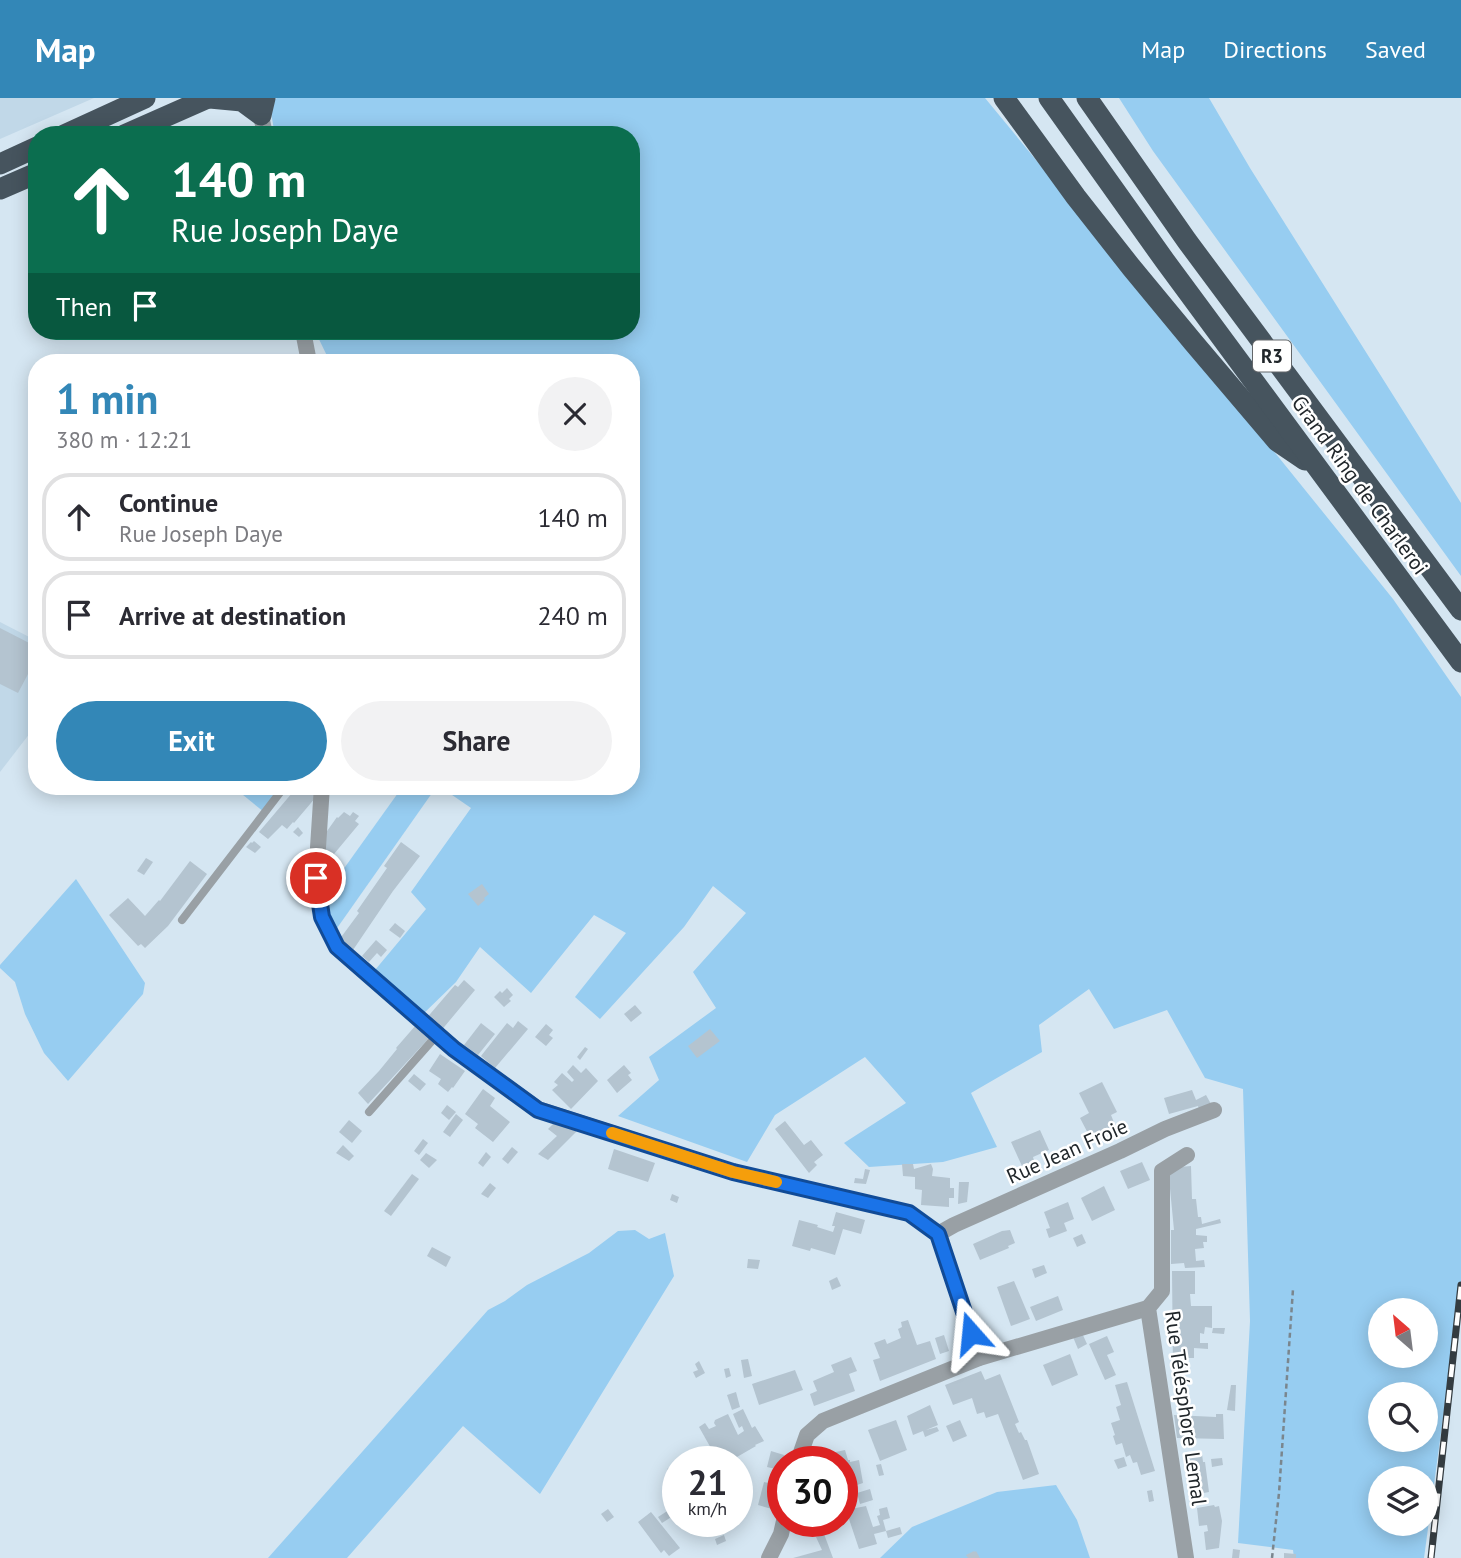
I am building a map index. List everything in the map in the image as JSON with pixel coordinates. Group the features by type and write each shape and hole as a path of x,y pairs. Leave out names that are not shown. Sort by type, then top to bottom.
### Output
{"highway":[{"path":"84,126 145,98"},
{"path":"145,126 209,98 242,101 264,116"},
{"path":"1004,98 1131,267 1276,441 1318,469"},
{"name":"Grand Ring de Charleroi","path":"1049,98 1157,250 1461,662"},
{"name":"Grand Ring de Charleroi","path":"1087,98 1187,241 1461,610"},
{"path":"0,164 28,151"},
{"path":"0,189 28,177"}],"street":[{"path":"322,795 316,878 322,917 337,947 454,1049 538,1110 733,1172 909,1213 938,1234 979,1358"},
{"name":"Rue Jean Froie","path":"938,1234 1165,1129 1214,1110"},
{"name":"Rue Télésphore Lemal","path":"1186,1155 1162,1171 1163,1291 1148,1308 1186,1558"},
{"path":"803,1446 807,1435 823,1421 979,1358 1148,1308"},
{"path":"769,1558 780,1537"}],"lane":[{"path":"182,920 278,795"},
{"path":"369,1112 438,1034"}],"path":[{"path":"1272,1558 1293,1289"}],"shaded area":[{"path":"0,98 94,98 28,126 0,139"},
{"path":"277,98 985,98 1393,599 1461,697 1461,1285 1436,1466 1368,1466 1368,1536 1427,1536 1424,1558 1294,1558 1293,1550 1238,1543 1250,1321 1243,1089 1205,1078 1167,1010 1114,1029 1089,989 1039,1025 1042,1052 971,1093 997,1147 943,1162 869,1167 844,1143 906,1103 865,1057 775,1115 747,1162 618,1116 659,1080 649,1057 716,1008 693,972 746,913 713,886 684,927 600,1019 575,997 626,933 594,915 531,993 480,947 456,982 419,1018 370,976 426,909 411,892 471,808 452,795 640,795 640,354 326,354 319,340 640,340 640,126 273,126 269,102"},
{"path":"1119,98 1209,98 1250,168 1461,503 1461,576 1153,151"},
{"path":"0,622 28,636 28,736 0,772"},
{"path":"243,795 278,795 264,812"},
{"path":"397,795 431,795 335,931 325,895"},
{"path":"76,879 145,983 143,994 68,1081 44,1053 25,1014 15,982 0,965"},
{"path":"635,1230 649,1239 665,1233 674,1276 540,1494 463,1426 347,1558 268,1558 488,1310 527,1285 589,1253 618,1231"},
{"path":"1056,1485 1077,1520 1090,1558 880,1558 912,1527 997,1492"}],"building":[{"path":"0,628 28,642 28,674 18,693 0,684"},
{"path":"290,795 316,795 287,829 282,825 268,839 259,832"},
{"path":"344,812 350,816 353,812 359,816 355,821 359,824 329,860 324,854 325,834"},
{"path":"298,827 303,833 299,837 293,832"},
{"path":"254,841 261,847 255,853 246,847"},
{"path":"401,842 420,856 353,950 339,940 359,913 357,911 387,868 384,866"},
{"path":"146,858 153,862 144,875 137,871"},
{"path":"190,861 207,874 168,926 145,948 141,944 138,946 109,915 128,898 145,916 160,901"},
{"path":"330,869 336,875 331,880 325,874"},
{"path":"482,884 489,894 478,906 468,894"},
{"path":"395,923 405,931 400,938 389,930"},
{"path":"376,940 387,950 381,957 377,953 369,962 362,956"},
{"path":"464,980 475,990 440,1032 425,1020 455,985 458,987"},
{"path":"507,988 513,995 504,1007 494,997"},
{"path":"635,1005 642,1013 631,1022 624,1014"},
{"path":"518,1021 528,1029 495,1068 481,1056 507,1023 513,1028"},
{"path":"481,1023 495,1034 478,1055 464,1045"},
{"path":"546,1024 553,1030 549,1035 553,1038 546,1046 535,1037"},
{"path":"416,1025 430,1037 368,1104 358,1093"},
{"path":"710,1029 720,1041 697,1058 688,1046"},
{"path":"585,1047 588,1049 580,1060 577,1057"},
{"path":"440,1054 465,1071 448,1092 438,1084 441,1079 429,1071"},
{"path":"573,1065 581,1073 586,1068 598,1081 571,1109 552,1090 558,1085 554,1082 562,1073 572,1082 574,1080 567,1072"},
{"path":"624,1065 631,1073 628,1075 632,1080 617,1093 607,1080"},
{"path":"414,1074 426,1084 420,1091 408,1081"},
{"path":"1102,1082 1117,1112 1111,1115 1115,1125 1099,1133 1101,1136 1092,1141 1080,1118 1089,1113 1079,1093"},
{"path":"483,1089 495,1098 490,1106 510,1122 493,1142 475,1128 478,1124 465,1114"},
{"path":"1192,1090 1196,1100 1206,1095 1211,1104 1169,1114 1164,1098"},
{"path":"447,1105 456,1112 449,1120 441,1113"},
{"path":"456,1114 463,1120 450,1137 443,1132"},
{"path":"349,1120 362,1131 352,1143 339,1132"},
{"path":"556,1121 580,1128 548,1160 538,1154 557,1136 548,1129"},
{"path":"785,1121 804,1145 811,1140 823,1155 814,1162 817,1165 809,1173 775,1129"},
{"path":"1040,1130 1049,1150 1033,1157 1034,1161 1022,1166 1011,1142"},
{"path":"423,1139 428,1143 419,1155 414,1151"},
{"path":"343,1145 354,1156 349,1161 336,1153"},
{"path":"512,1147 518,1152 508,1164 502,1159"},
{"path":"614,1149 655,1163 648,1182 608,1169"},
{"path":"486,1152 491,1157 483,1167 478,1163"},
{"path":"426,1153 437,1160 429,1168 420,1160"},
{"path":"1142,1162 1150,1180 1128,1189 1120,1171"},
{"path":"902,1164 913,1164 914,1169 931,1164 932,1176 950,1178 954,1198 949,1198 949,1207 921,1205 922,1190 915,1189 915,1177 903,1176"},
{"path":"1191,1166 1192,1199 1196,1199 1198,1217 1201,1217 1202,1224 1220,1219 1221,1223 1196,1229 1196,1235 1207,1236 1207,1242 1203,1242 1204,1248 1195,1249 1196,1261 1204,1260 1205,1267 1185,1268 1184,1263 1171,1264 1171,1230 1174,1230 1168,1168"},
{"path":"865,1169 870,1170 866,1184 854,1183 855,1178 863,1179"},
{"path":"412,1174 419,1179 391,1216 384,1211"},
{"path":"959,1182 969,1182 967,1202 958,1204"},
{"path":"490,1183 496,1188 488,1198 481,1194"},
{"path":"1104,1186 1115,1210 1092,1221 1081,1198"},
{"path":"672,1194 679,1197 677,1203 670,1200"},
{"path":"1068,1202 1074,1219 1064,1223 1067,1231 1049,1238 1046,1229 1050,1228 1044,1212"},
{"path":"836,1212 865,1220 861,1234 843,1229 835,1255 792,1246 799,1220 833,1232"},
{"path":"1010,1230 1015,1243 980,1260 973,1244"},
{"path":"1082,1234 1086,1243 1077,1247 1073,1238"},
{"path":"432,1247 451,1257 446,1267 427,1256"},
{"path":"748,1259 760,1260 758,1269 747,1268"},
{"path":"1044,1265 1047,1273 1035,1278 1032,1269"},
{"path":"1172,1271 1195,1271 1195,1294 1190,1294 1191,1306 1212,1306 1212,1328 1205,1327 1204,1334 1200,1333 1200,1343 1208,1343 1208,1349 1194,1348 1194,1358 1187,1358 1187,1371 1173,1370"},
{"path":"837,1277 841,1286 832,1290 829,1281"},
{"path":"1014,1281 1030,1319 1011,1326 997,1287"},
{"path":"1058,1296 1063,1310 1036,1321 1030,1307"},
{"path":"908,1320 917,1345 930,1341 936,1359 880,1381 873,1360 880,1358 874,1343 885,1339 887,1344 901,1338 898,1329 902,1327 901,1322"},
{"path":"1213,1328 1225,1328 1224,1334 1212,1333"},
{"path":"1082,1333 1087,1344 1078,1349 1073,1337"},
{"path":"944,1335 949,1351 940,1354 935,1338"},
{"path":"1107,1336 1114,1352 1107,1355 1116,1375 1105,1380 1089,1344"},
{"path":"1070,1354 1078,1375 1052,1386 1043,1365"},
{"path":"851,1357 857,1371 849,1374 855,1391 814,1406 810,1394 817,1391 813,1381 834,1372 831,1365"},
{"path":"748,1359 752,1376 744,1378 741,1360"},
{"path":"699,1361 705,1373 696,1378 693,1372 698,1370 695,1364"},
{"path":"729,1368 731,1376 726,1378 724,1369"},
{"path":"795,1370 803,1390 759,1405 752,1384"},
{"path":"981,1371 985,1380 1000,1374 1019,1422 1015,1424 1019,1433 1027,1440 1039,1474 1023,1480 998,1414 986,1418 984,1412 977,1414 972,1398 953,1405 945,1385"},
{"path":"1127,1382 1155,1471 1141,1475 1137,1462 1133,1463 1130,1455 1126,1457 1122,1443 1116,1445 1111,1423 1120,1420 1116,1407 1121,1405 1115,1385"},
{"path":"1231,1385 1236,1385 1235,1411 1227,1410"},
{"path":"736,1392 740,1407 732,1410 727,1395"},
{"path":"930,1405 938,1425 926,1430 937,1427 939,1431 925,1437 923,1431 913,1435 907,1416"},
{"path":"743,1409 752,1428 755,1426 764,1441 753,1448 710,1446 699,1427 705,1423 709,1429 716,1426 715,1420 728,1414 738,1435 744,1431 742,1426 739,1428 733,1414"},
{"path":"1216,1414 1223,1414 1224,1439 1177,1438 1174,1415 1216,1417"},
{"path":"896,1420 907,1450 880,1461 868,1430"},
{"path":"960,1420 967,1436 953,1442 946,1426"},
{"path":"1202,1454 1209,1492 1193,1495 1188,1456"},
{"path":"1124,1457 1127,1466 1118,1469 1114,1460"},
{"path":"1222,1458 1223,1465 1212,1467 1211,1459"},
{"path":"859,1460 863,1483 858,1485"},
{"path":"881,1464 884,1475 879,1476 876,1465"},
{"path":"764,1482 767,1483 767,1508 758,1505"},
{"path":"870,1489 873,1500 860,1504 858,1493"},
{"path":"1152,1490 1154,1501 1149,1502 1147,1491"},
{"path":"866,1506 873,1527 880,1525 877,1516 880,1515 879,1509 887,1507 890,1518 883,1520 886,1531 874,1534 877,1544 859,1549 855,1537 858,1537 858,1508"},
{"path":"1219,1506 1222,1521 1219,1548 1206,1550 1204,1532 1208,1531 1207,1525 1199,1526 1197,1508"},
{"path":"608,1509 614,1517 607,1522 601,1514"},
{"path":"651,1512 662,1526 662,1537 671,1537 680,1548 669,1556 664,1550 661,1553 638,1522"},
{"path":"900,1527 902,1534 888,1538 886,1531"},
{"path":"725,1537 726,1541 717,1545 715,1539"},
{"path":"816,1537 825,1537 833,1558 793,1558 822,1550"},
{"path":"1233,1549 1240,1550 1239,1558 1232,1558"},
{"path":"974,1551 980,1558 968,1558 966,1555"},
{"path":"1284,1553 1296,1554 1296,1558 1284,1558"}],"railway":[{"path":"1431,1558 1461,1285"}],"slow traffic":[{"path":"612,1133 733,1172 776,1182"}],"route":[{"path":"316,878 322,917 337,947 454,1049 538,1110 733,1172 909,1213 938,1234 971,1333"}]}
